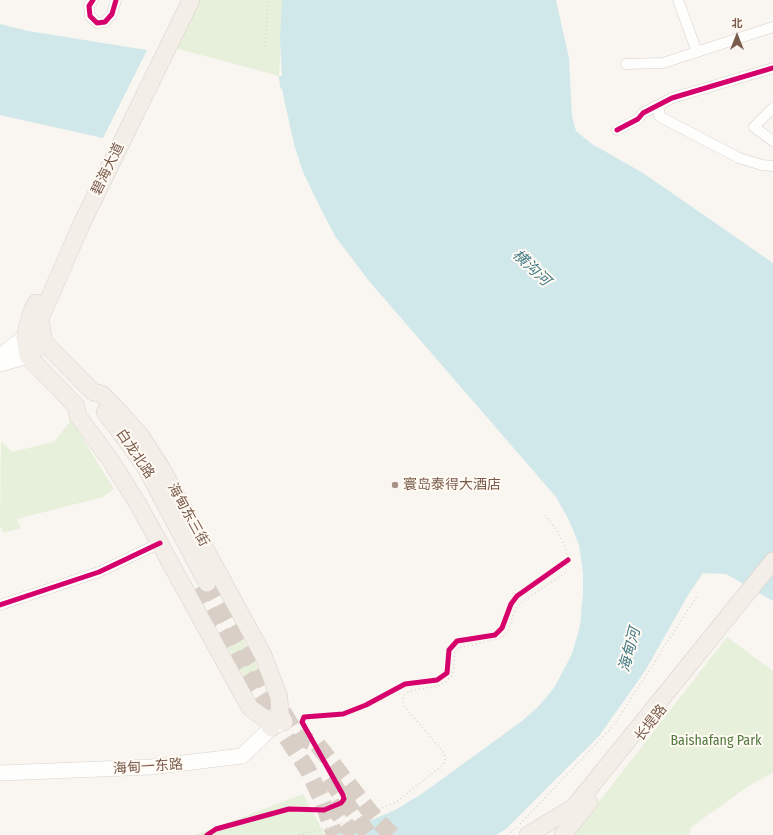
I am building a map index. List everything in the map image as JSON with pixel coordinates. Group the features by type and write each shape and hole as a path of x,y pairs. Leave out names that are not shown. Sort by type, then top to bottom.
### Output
{"main road":[{"name":"碧海大道","path":"25,337 31,314 186,0"},
{"name":"碧海大道","path":"44,342 40,319 82,224 191,0"},
{"path":"25,337 44,342"},
{"path":"0,354 4,353 25,337"},
{"path":"25,337 28,356 76,406 78,416 126,484 250,708 275,721"},
{"path":"0,364 28,356 44,342"},
{"name":"海甸东三街","path":"44,342 93,392 102,394 138,432 166,475 263,655 279,696 275,721"},
{"name":"白龙北路","path":"76,406 85,409 96,421 128,467 201,586 145,466 95,399 93,392"},
{"path":"738,610 773,561"},
{"path":"547,835 562,823 738,610 773,573"},
{"name":"长堤路","path":"563,835 738,610"},
{"name":"海甸一东路","path":"0,767 150,761 237,750 275,721"},
{"name":"海甸一东路","path":"0,772 151,768 208,762 242,756 275,721"},
{"path":"528,835 574,807"}],"street":[{"path":"94,0 88,6 90,16 97,23 105,22 112,14 116,0"},
{"path":"678,0 697,52"},
{"path":"626,64 663,63 773,27"},
{"path":"617,130 638,119 643,113 662,103 690,92 773,68"},
{"path":"662,103 659,108 659,116 739,158 773,166"},
{"path":"773,108 754,127 773,142"},
{"path":"0,604 99,572 160,543"}],"path":[{"path":"265,46 268,0"},
{"path":"299,835 352,821 396,802 443,765 445,760 444,753 404,706 403,699 406,693 414,690 438,686 447,681 453,674 455,652 459,648 501,638 507,633 516,608 522,602 564,573 568,560 566,550 558,532 545,515"},
{"path":"561,565 568,560"},
{"path":"507,835 512,832 614,725 697,596"},
{"path":"464,640 495,635 500,630 511,604"},
{"path":"442,676 447,673 449,650 457,642"}],"green space":[{"path":"190,0 283,0 279,76 168,46"},
{"path":"71,420 114,489 103,497 17,519 21,528 3,533 0,525 1,441 12,452 54,442"},
{"path":"240,634 263,677 246,681 225,641"},
{"name":"Baishafang Park","path":"727,637 773,671 773,773 750,785 691,827 689,835 573,835"},
{"path":"303,794 325,835 195,835"}],"water":[{"path":"282,0 556,0 569,58 572,116 576,131 592,144 643,173 773,263 773,601 726,574 703,573 688,595 645,671 599,736 506,829 496,835 331,835 360,825 395,810 423,793 522,721 538,707 554,688 572,654 580,626 583,573 579,545 569,520 556,497 369,281 335,236 303,172 294,144 282,89 280,88 279,76 282,76 280,40"},
{"path":"0,24 28,31 147,50 103,138 0,115"}],"tunnel":[{"path":"207,583 298,737 317,744 375,818 392,835"},
{"path":"195,589 239,666 308,770 321,798 335,835"},
{"path":"329,778 369,835"},
{"path":"331,803 353,835"}],"cycle path":[{"path":"93,0 89,6 90,16 97,23 105,22 112,14 116,0"},
{"path":"617,130 638,119 643,113 672,98 773,68"},
{"path":"0,605 99,572 160,543"},
{"path":"207,835 216,829 289,809 324,810 341,803 344,799 343,795 302,722 304,717 343,714 366,705 405,684 437,680 447,673 449,650 457,641 495,635 502,628 511,604 517,596 568,560"}],"place":[{"name":"寰岛泰得大酒店","path":"395,485"}],"water label":[{"name":"横沟河","path":"531,268"},
{"name":"海甸河","path":"630,650"}]}
